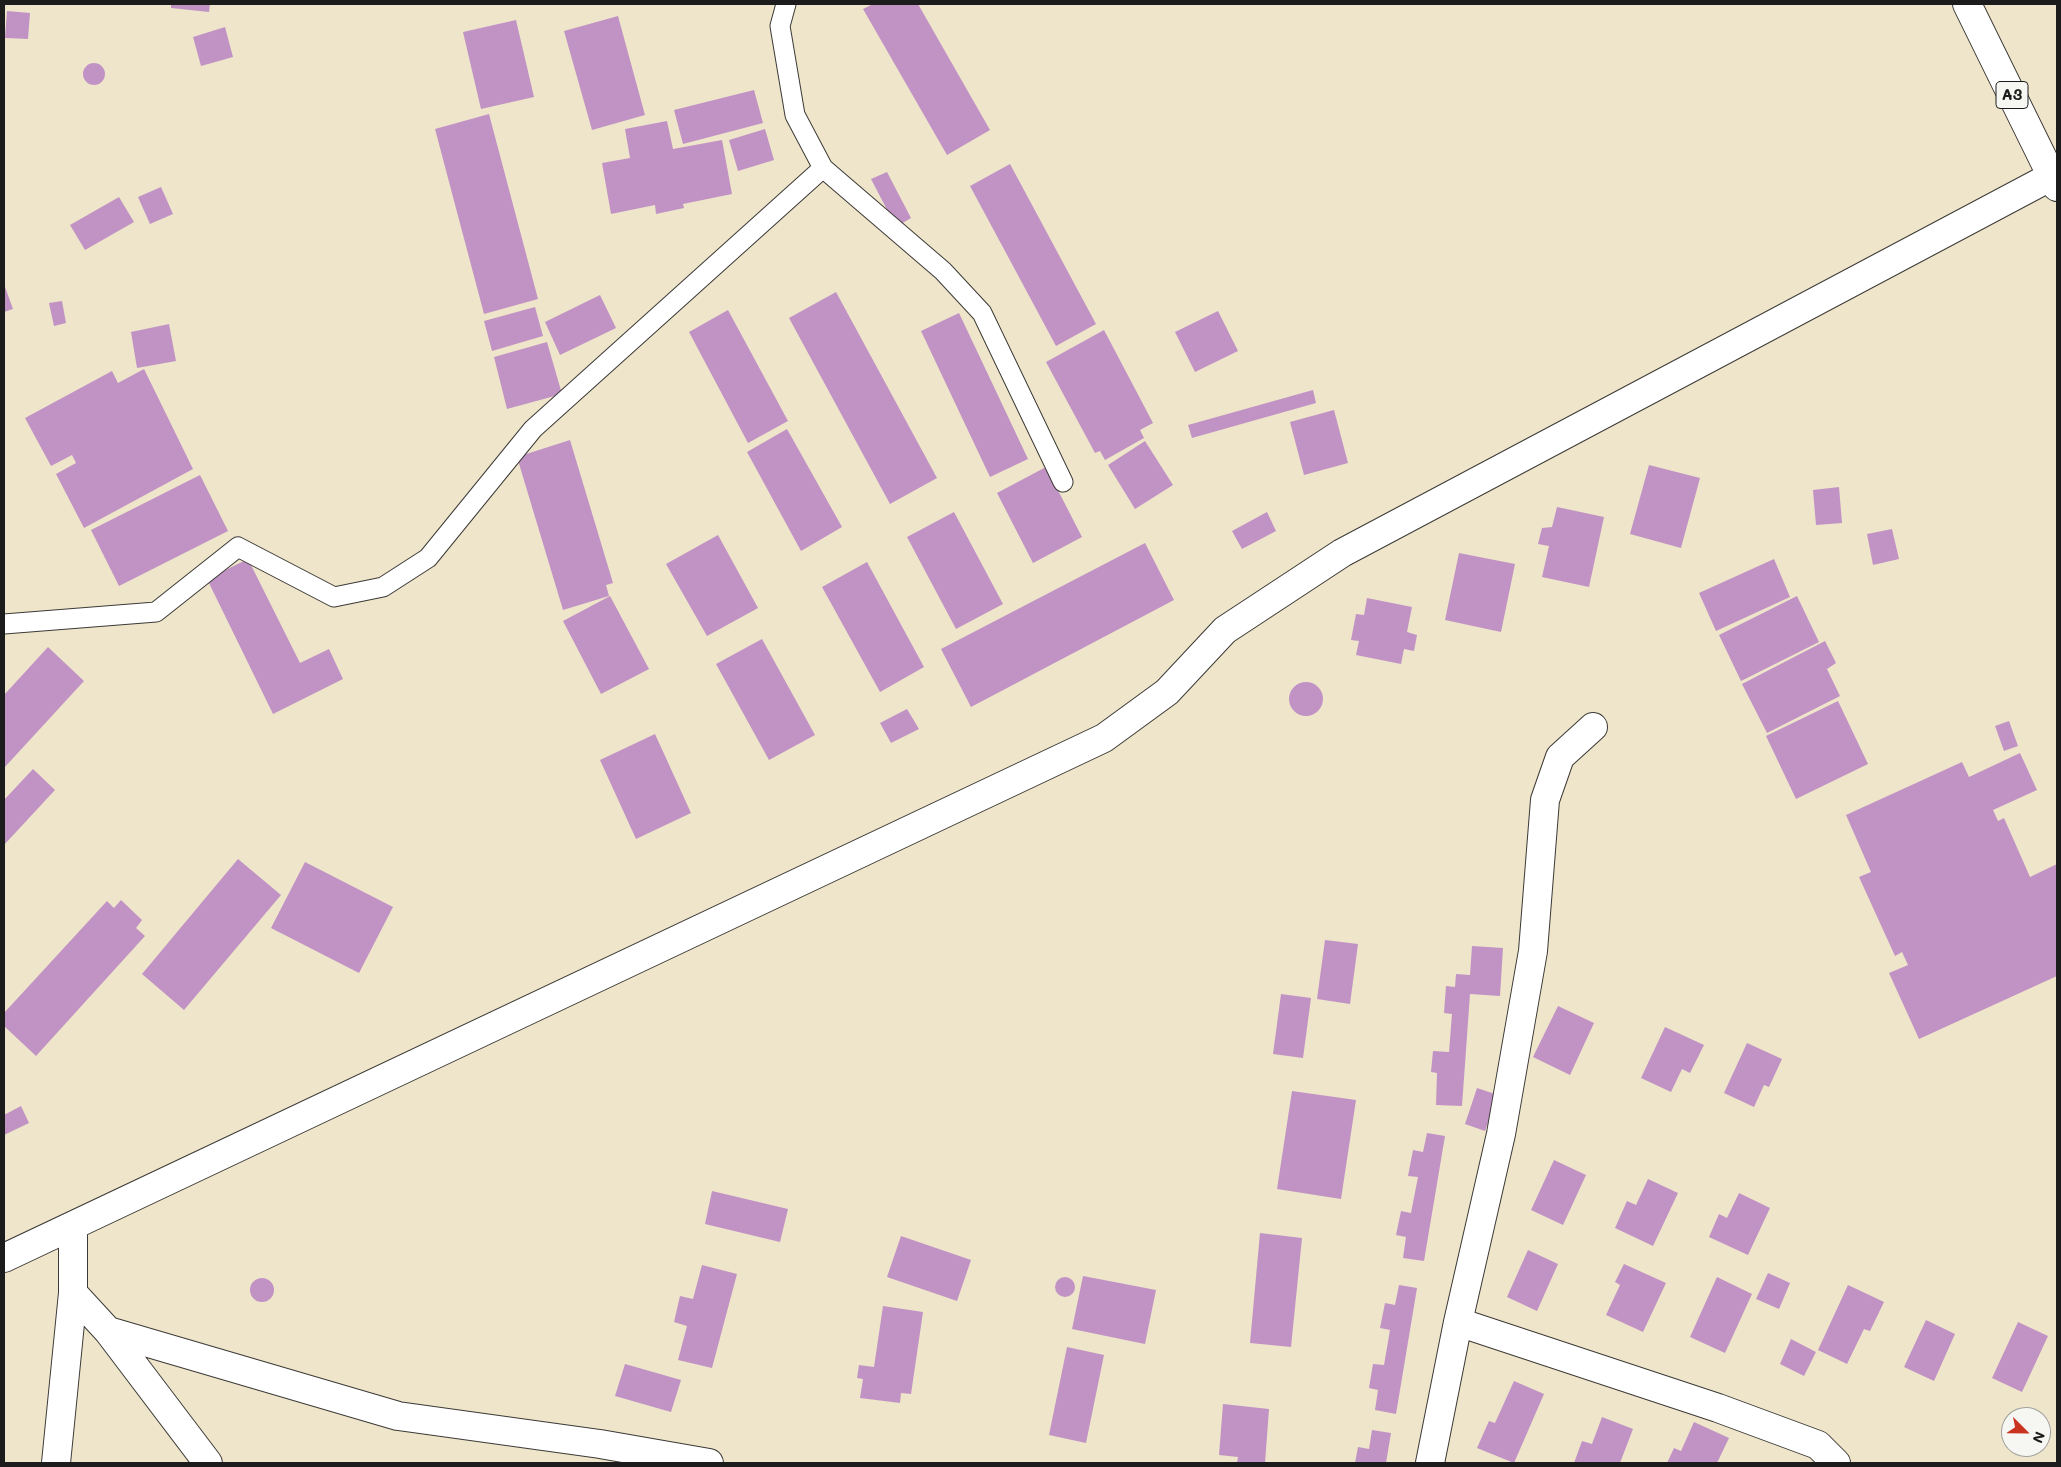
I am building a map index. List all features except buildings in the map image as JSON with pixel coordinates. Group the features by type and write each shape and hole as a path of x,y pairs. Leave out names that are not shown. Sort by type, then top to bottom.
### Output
{"main road":[{"name":"A3","path":"1967,4 2055,181"},
{"path":"4,1258 1104,738 1167,692 1225,630 1342,553 2055,181"},
{"path":"1430,1463 1458,1322 1502,1134 1533,950 1545,800 1560,757 1593,727"},
{"path":"56,1463 73,1293 73,1227"},
{"path":"73,1293 108,1331 208,1463"},
{"path":"1458,1322 1745,1418 1818,1445 1836,1463"},
{"path":"108,1331 398,1416 600,1444 709,1463"}],"lane":[{"path":"786,4 780,26 795,115 823,168 943,270 982,313 1063,482"},
{"path":"4,624 156,612 238,547 334,597 383,587 428,558 533,429 823,168"}]}
